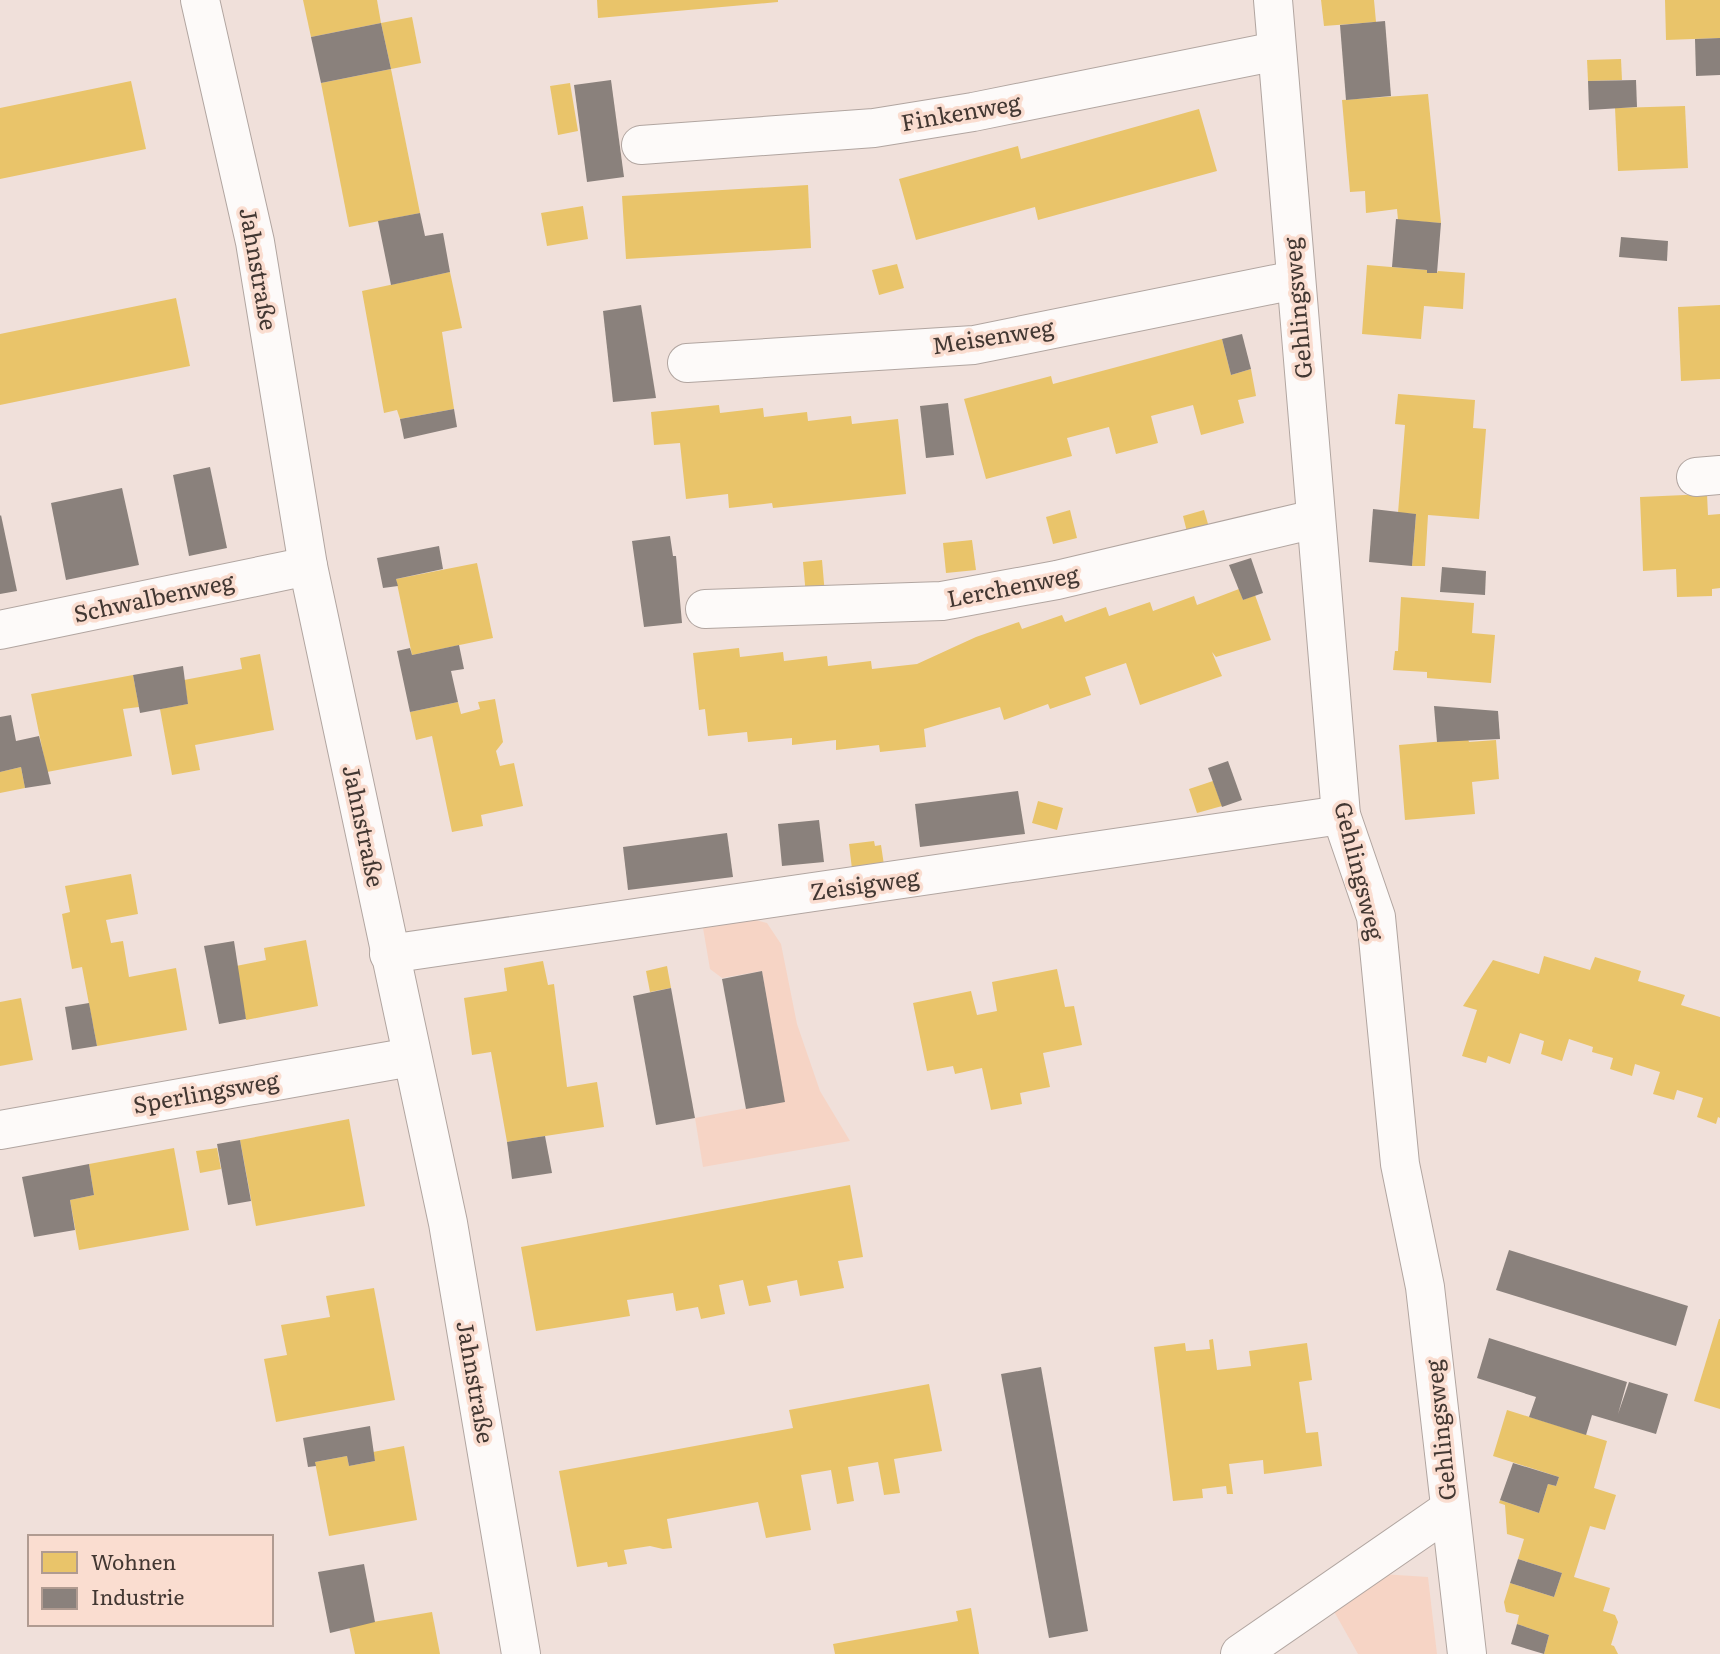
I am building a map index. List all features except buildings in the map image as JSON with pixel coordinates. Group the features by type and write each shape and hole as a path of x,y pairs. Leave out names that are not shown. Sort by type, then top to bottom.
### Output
{"street":[{"name":"Jahnstraße","path":"200,0 255,242 309,566 448,1223 520,1654"},
{"name":"Gehlingsweg","path":"1273,0 1341,815 1376,917 1400,1164 1426,1287 1466,1654"},
{"name":"Finkenweg","path":"641,145 874,128 973,112 1277,51"},
{"name":"Meisenweg","path":"687,363 974,345 1295,280"},
{"name":"Lerchenweg","path":"705,609 942,601 1057,580 1315,519"},
{"name":"Schwalbenweg","path":"0,630 309,566"},
{"name":"Zeisigweg","path":"389,954 1341,815"},
{"name":"Sperlingsweg","path":"0,1130 411,1057"},
{"path":"1240,1654 1450,1509"}],"shaded area":[{"path":"741,916 767,923 781,944 797,1024 820,1091 850,1141 703,1167 695,1118 784,1101 762,971 722,978 710,969 702,922"},
{"path":"1381,1574 1428,1577 1437,1654 1358,1654 1331,1606"}]}
